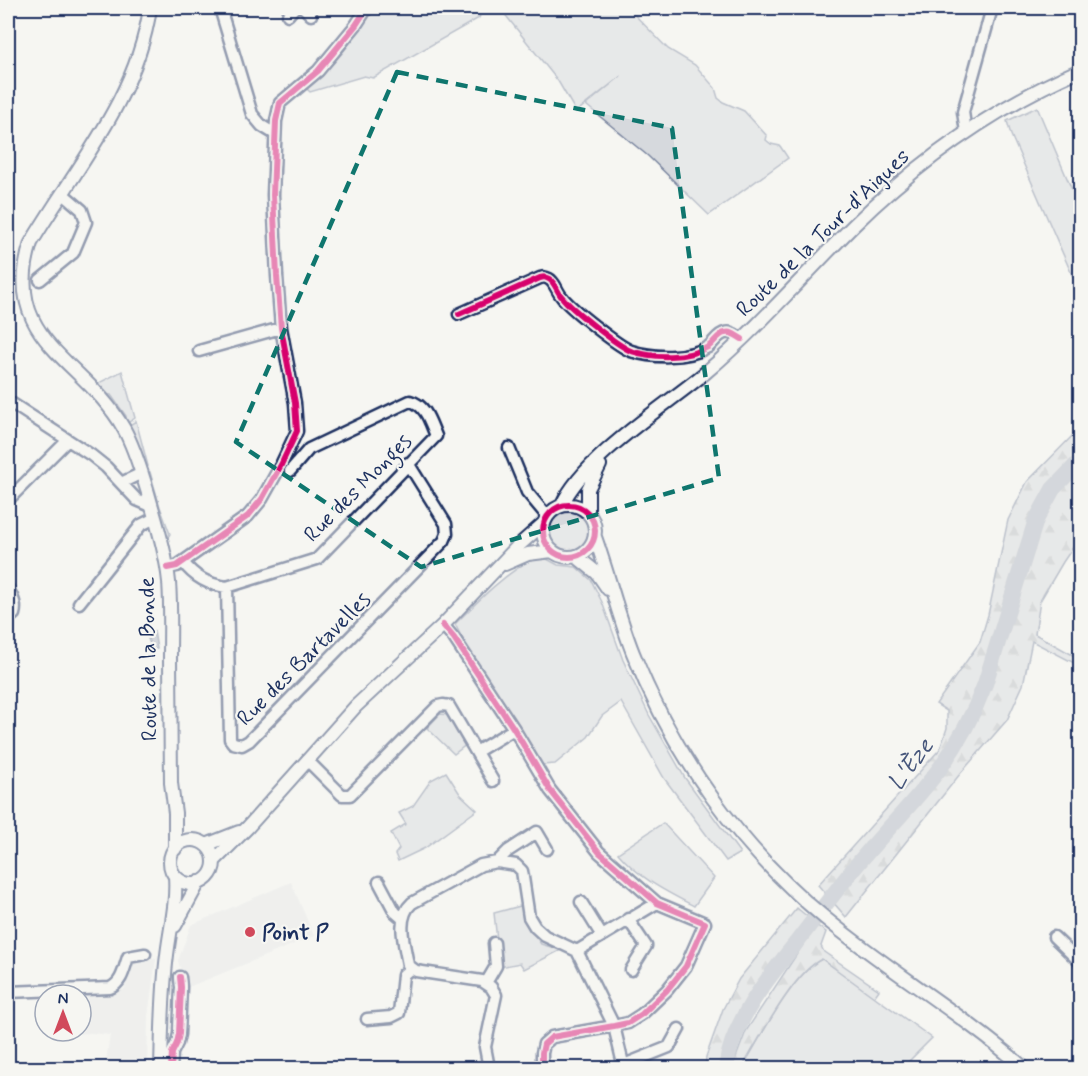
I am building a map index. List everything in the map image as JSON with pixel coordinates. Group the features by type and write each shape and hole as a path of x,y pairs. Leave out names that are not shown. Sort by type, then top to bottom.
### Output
{"main road":[{"name":"Route de la Bonde","path":"150,8 145,37 125,91 103,130 37,233 23,260 19,278 19,293 25,319 32,332 44,346 91,386 112,410 129,438 153,512 167,568 170,623 171,783 175,813 175,849"},
{"name":"Route de la Tour-d'Aigues","path":"562,505 593,464 742,339 897,185 966,132 1050,83 1080,70"},
{"name":"Route de la Tour-d'Aigues","path":"588,512 588,489 593,475 610,449"},
{"path":"248,827 231,837 200,842 187,840 175,849 170,866 176,876 186,883 204,880 211,872 214,861 248,827 367,694 443,625 546,519 562,505 572,504 588,512 595,524 595,537 613,597 649,689 695,772 738,833 792,889 851,938 968,1022 1024,1068"},
{"path":"546,519 544,538 552,550 563,556 576,556 588,549 595,537"},
{"path":"496,569 528,554 552,550"},
{"path":"576,556 597,573 613,597"},
{"name":"Route de la Bonde","path":"175,813 188,834 200,842"},
{"path":"200,842 210,849 214,861"},
{"path":"162,1068 164,987 176,894 176,876"},
{"path":"170,935 199,882"}],"street":[{"path":"220,8 252,114 262,126 275,134"},
{"path":"167,568 177,566 248,516 262,499 282,465 297,431 295,403 281,328 273,195 276,121 280,103 318,71 367,8"},
{"path":"966,132 963,112 992,8"},
{"path":"40,280 73,253 86,222 82,210 62,193"},
{"path":"459,314 545,277 551,280 562,299 629,350 651,355 682,355 701,351 711,345 721,334 727,332 742,339"},
{"path":"199,351 281,328"},
{"path":"8,400 106,467 137,500 153,512 79,603"},
{"name":"Rue des Monges","path":"227,587 317,559 436,436 425,412 418,403 410,401 309,449 290,471"},
{"path":"8,500 68,440"},
{"path":"509,448 527,492 546,519"},
{"name":"Rue des Bartavelles","path":"227,587 230,739 233,743 242,745 249,741 444,541 447,534 446,524 408,463"},
{"path":"121,483 142,473"},
{"path":"183,562 204,581 215,586 227,587"},
{"path":"8,588 15,609 14,614 8,619"},
{"path":"443,625 514,729 550,790 599,852 657,903 705,923 686,966 667,990 642,1014 628,1023 552,1037 544,1044 542,1068"},
{"path":"307,760 342,795 350,795 438,706 443,705 448,706 493,781"},
{"path":"476,752 514,729"},
{"path":"497,862 508,851 537,832 547,849"},
{"path":"489,1068 485,1047 496,995 486,983 416,971 411,968 408,965 402,918 406,908 412,903 481,865 497,862 516,865 522,871 529,917 535,927 548,938 577,951 614,1026 624,1067 669,1047 679,1029"},
{"path":"379,882 395,912 402,918"},
{"path":"581,902 602,936"},
{"path":"577,951 657,903"},
{"path":"628,919 646,946 631,970"},
{"path":"1054,937 1080,962"},
{"path":"486,983 496,966 494,943"},
{"path":"8,992 110,988 117,985 120,980 128,957 145,954"},
{"path":"367,1019 391,1017 399,1013 403,975 411,968"},
{"path":"171,1068 172,1053 179,1034 182,987 180,977"}],"highlighted area":[{"path":"397,72 672,128 719,478 421,567 236,442"}],"shaded area":[{"path":"154,631 157,649 152,650 146,633"},
{"name":"Point P","path":"291,882 314,936 186,988 178,961 191,925"},
{"path":"156,959 148,1016 147,1068 105,1068 110,1035 93,1033 93,993 123,990 129,961"}],"green space":[{"path":"374,8 483,8 479,18 373,78 364,76 310,92 306,88 335,61 352,41"},
{"path":"506,8 628,8 668,49 695,65 715,88 718,98 744,111 767,136 766,140 780,146 788,158 709,215 648,156 586,105 621,76 576,112 558,81 503,12"},
{"path":"1037,107 1080,209 1080,293 1007,121"},
{"path":"122,371 135,418 126,424 126,416 111,395 104,394 97,384"},
{"path":"136,421 148,466 145,466 128,426"},
{"path":"1080,428 1080,537 1040,601 1035,634 1080,659 1080,666 1032,641 1023,685 1007,720 960,774 846,917 818,885 940,749 947,728 947,711 936,704 980,642 1008,520 1027,482"},
{"path":"147,472 150,472 170,534 166,540"},
{"path":"569,512 582,518 588,531 582,544 569,550 556,544 550,531 556,518"},
{"path":"534,558 547,559 558,565 576,567 591,580 602,602 623,660 649,715 685,778 740,853 726,861 664,778 621,702 602,716 588,737 555,764 542,765 455,624 502,580"},
{"path":"440,714 448,715 467,744 454,754 427,728"},
{"path":"446,772 460,794 477,810 425,848 398,861 395,854 399,849 391,833 406,824 399,813 413,806 431,780"},
{"path":"663,823 714,878 694,906 644,877 618,853"},
{"path":"524,905 528,926 541,944 561,950 524,969 520,963 500,967 494,913"},
{"path":"797,908 809,918 748,1001 731,1031 720,1068 705,1068 706,1057 723,1009 739,979"},
{"path":"816,925 826,932 821,946 824,952 879,990 874,997 822,959 800,977 767,1025 742,1068 732,1068 746,1031"},
{"path":"822,959 932,1038 902,1068 742,1068 788,992 811,967"}],"waterway":[{"name":"L'Èze","path":"726,1068 735,1034 763,986 848,876 932,779 960,738 985,684 1036,520 1053,489 1080,461"}],"cycle path":[{"path":"167,568 177,566 248,516 262,499 297,431 295,403 281,328 277,276 273,195 276,121 280,103 318,71 367,8"},
{"path":"459,314 544,277 551,280 562,297 584,318 631,351 659,356 690,354 708,347 725,333 732,333 742,339"},
{"path":"564,505 574,505 588,512 595,531 588,550 574,557 564,557 554,553 547,546 543,536 543,526 547,516 554,509 564,505"},
{"path":"443,625 514,729 550,790 599,852 657,903 705,923 686,966 667,990 642,1014 628,1023 552,1037 544,1044 542,1068"},
{"path":"171,1068 172,1053 179,1034 180,977"}],"place":[{"name":"Point P","path":"250,932"}]}
